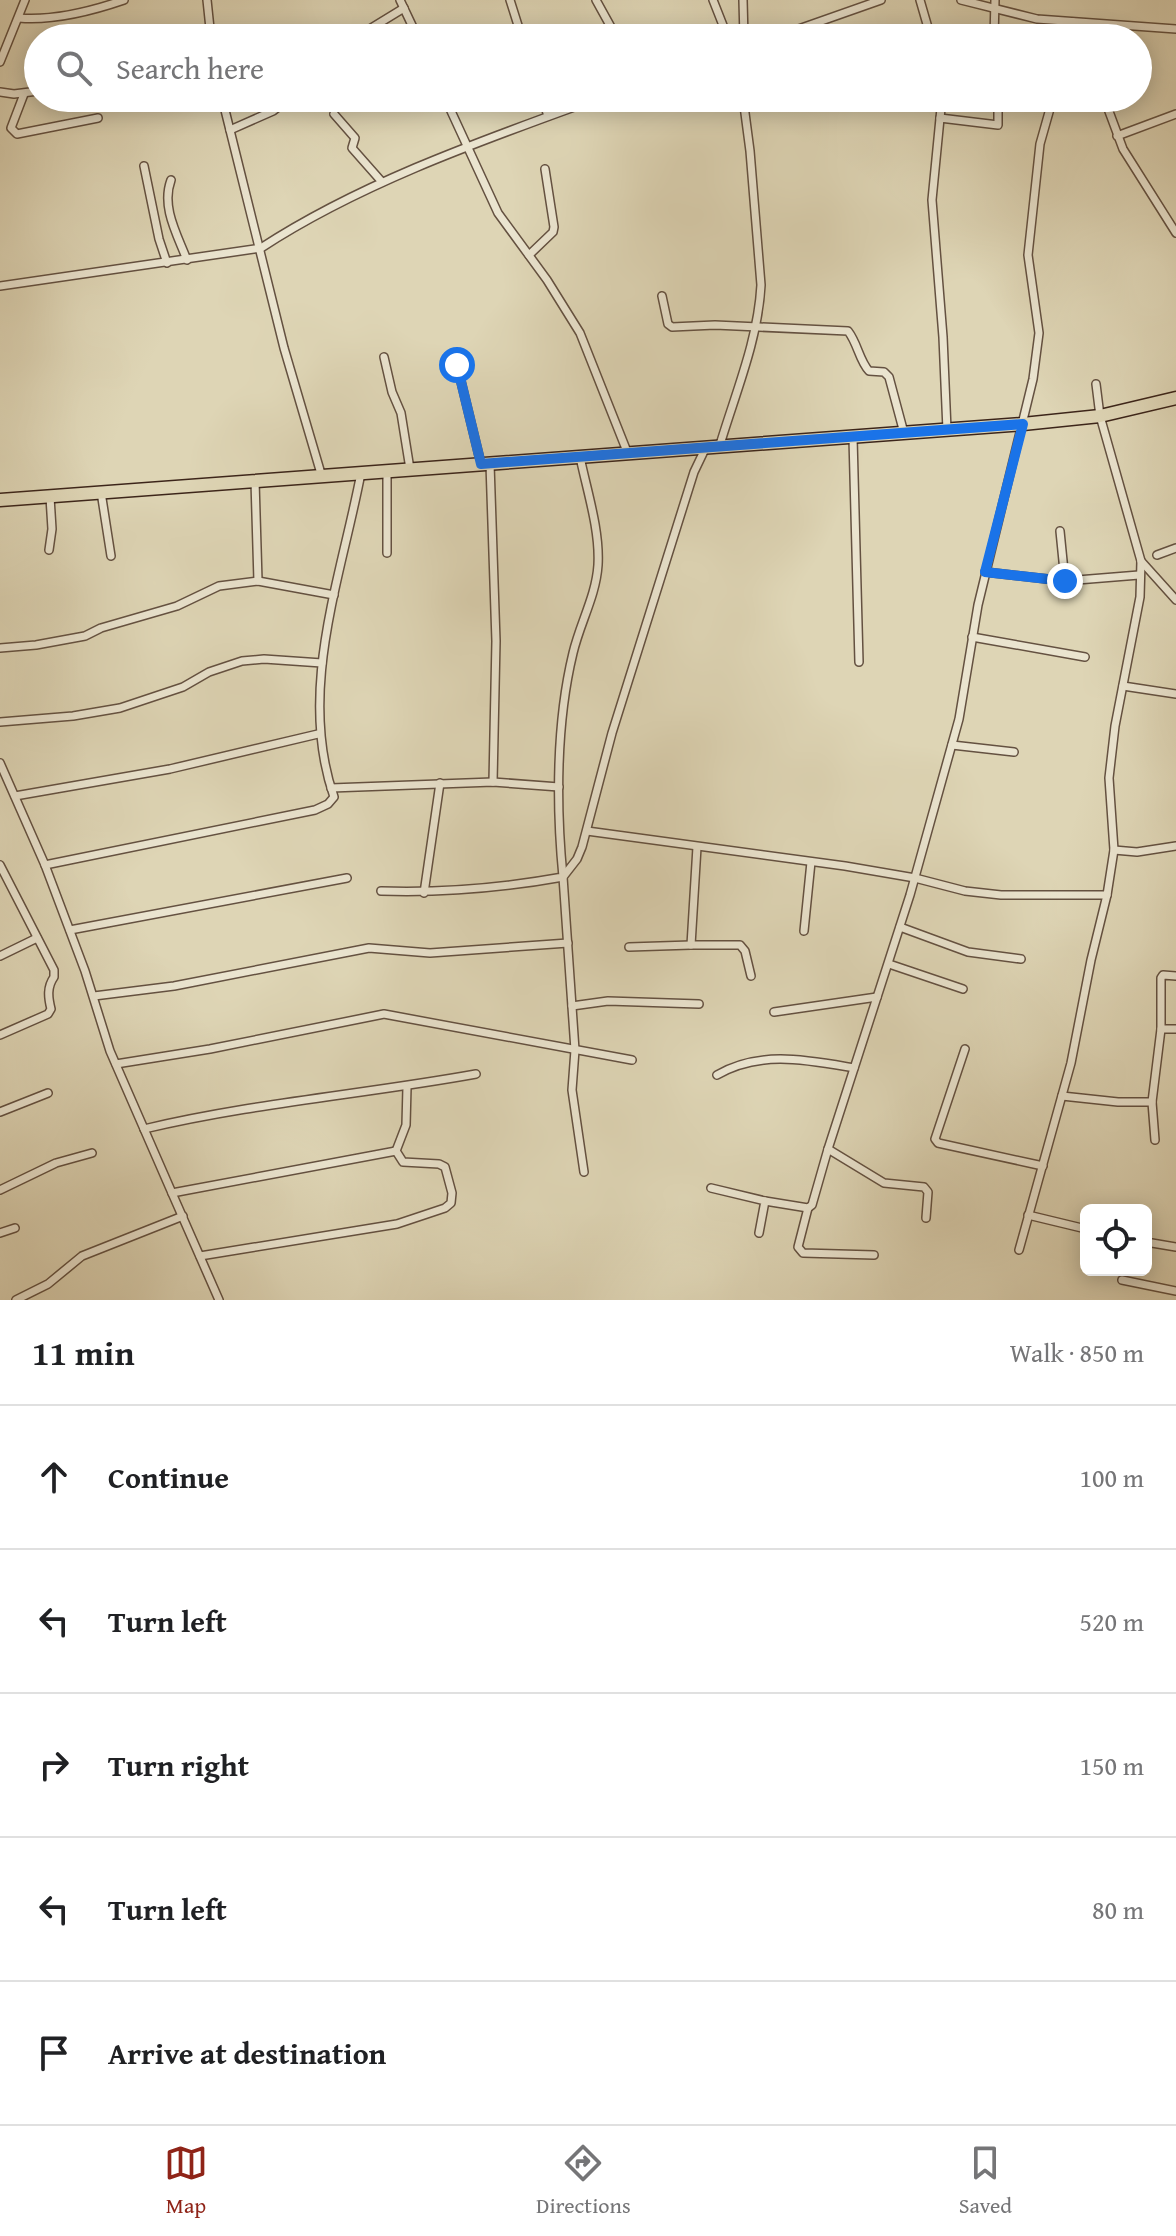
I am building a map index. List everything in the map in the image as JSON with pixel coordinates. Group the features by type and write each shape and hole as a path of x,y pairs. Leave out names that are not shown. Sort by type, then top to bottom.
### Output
{"main road":[{"path":"0,500 1023,424 1100,416 1176,398"}],"street":[{"path":"0,62 25,0"},
{"path":"19,18 39,20 124,0"},
{"path":"207,0 210,24"},
{"path":"510,0 518,24"},
{"path":"596,0 609,24"},
{"path":"713,0 722,24"},
{"path":"743,0 744,24"},
{"path":"813,24 881,0"},
{"path":"920,0 927,24"},
{"path":"961,0 994,4 1037,19 1094,24"},
{"path":"374,24 402,4 411,24"},
{"path":"1152,28 1176,29"},
{"path":"0,92 24,94 11,128 17,134 98,118"},
{"path":"226,112 287,361 322,477"},
{"path":"230,130 271,112"},
{"path":"451,112 498,213 580,333 628,454"},
{"path":"547,112 548,116"},
{"path":"0,286 261,248 293,227 382,182 559,112"},
{"path":"719,448 756,328 761,285 745,112"},
{"path":"941,112 932,200 947,430"},
{"path":"940,118 998,125 998,112"},
{"path":"874,1255 803,1253 798,1247 808,1208 812,1205 889,964 959,719 985,572 1023,424 1039,333 1028,255 1040,144 1049,112"},
{"path":"1109,112 1117,136 1176,233"},
{"path":"334,114 355,138 352,148 382,182"},
{"path":"1117,136 1176,114"},
{"path":"144,166 167,263"},
{"path":"529,255 553,232 554,227 545,169"},
{"path":"171,180 166,195 171,219 187,260"},
{"path":"662,296 668,324 672,327 715,325 848,331 858,343 864,366 869,371 884,372 889,377 904,434"},
{"path":"384,357 392,392 401,413 410,469"},
{"path":"457,365 485,464 496,641 493,782"},
{"path":"1019,1250 1062,1096 1107,895 1114,850 1109,778 1115,726 1140,597 1141,561 1100,416 1096,384"},
{"path":"853,438 859,662"},
{"path":"381,891 424,893 486,890 563,877 577,859 612,733 694,472 705,449"},
{"path":"580,457 595,527 598,564 591,602 573,652 559,787 575,1050 572,1090 584,1172"},
{"path":"387,471 387,553"},
{"path":"45,865 315,810 334,797 318,734 322,663 361,473"},
{"path":"255,481 258,581"},
{"path":"101,492 111,556"},
{"path":"49,550 52,529 50,497"},
{"path":"1060,531 1065,581"},
{"path":"1157,555 1176,548"},
{"path":"1141,561 1176,600"},
{"path":"985,572 1065,581 1139,575"},
{"path":"0,648 85,636 101,628 177,606 219,586 258,581 334,595"},
{"path":"972,637 1085,657"},
{"path":"0,722 73,716 120,708 183,687 209,672 242,661 264,659 322,663"},
{"path":"1123,686 1176,694"},
{"path":"15,796 140,776 318,734"},
{"path":"952,745 1014,752"},
{"path":"0,763 45,865 116,1064 219,1300"},
{"path":"331,788 493,782 559,787"},
{"path":"424,893 440,783"},
{"path":"587,831 915,878 965,891 1001,895 1107,895"},
{"path":"1114,850 1137,852 1176,846"},
{"path":"691,945 697,847"},
{"path":"804,931 811,862"},
{"path":"0,1035 48,1014 51,1009 49,990 54,977 54,970 1,869"},
{"path":"70,930 347,878"},
{"path":"900,927 968,952 1021,959"},
{"path":"0,956 37,938"},
{"path":"94,996 174,986 369,948 430,953 568,943"},
{"path":"629,947 740,945 745,951 751,976"},
{"path":"889,964 963,989"},
{"path":"1155,1140 1152,1102 1161,1029 1161,978 1163,975 1176,976"},
{"path":"774,1012 877,997"},
{"path":"572,1006 608,1001 699,1004"},
{"path":"116,1064 210,1049 384,1014 632,1060"},
{"path":"1161,1029 1176,1029"},
{"path":"965,1049 935,1139 938,1143 1043,1166"},
{"path":"717,1075 737,1064 764,1059 854,1068"},
{"path":"144,1129 216,1114 476,1074"},
{"path":"396,1151 406,1125 407,1087"},
{"path":"0,1112 48,1093"},
{"path":"1062,1096 1152,1102"},
{"path":"828,1149 884,1183 924,1187 928,1192 926,1218"},
{"path":"172,1193 396,1151"},
{"path":"200,1256 397,1224 451,1203 452,1193 445,1167 403,1162 396,1151"},
{"path":"0,1190 56,1163 92,1153"},
{"path":"711,1188 808,1208"},
{"path":"759,1233 765,1201"},
{"path":"1028,1215 1080,1228"},
{"path":"16,1300 48,1284 82,1256 183,1216"},
{"path":"0,1233 15,1228"},
{"path":"1152,1243 1176,1247"},
{"path":"1122,1280 1176,1291"}],"route":[{"path":"457,365 481,464 1023,424 985,572 1065,581"}]}
